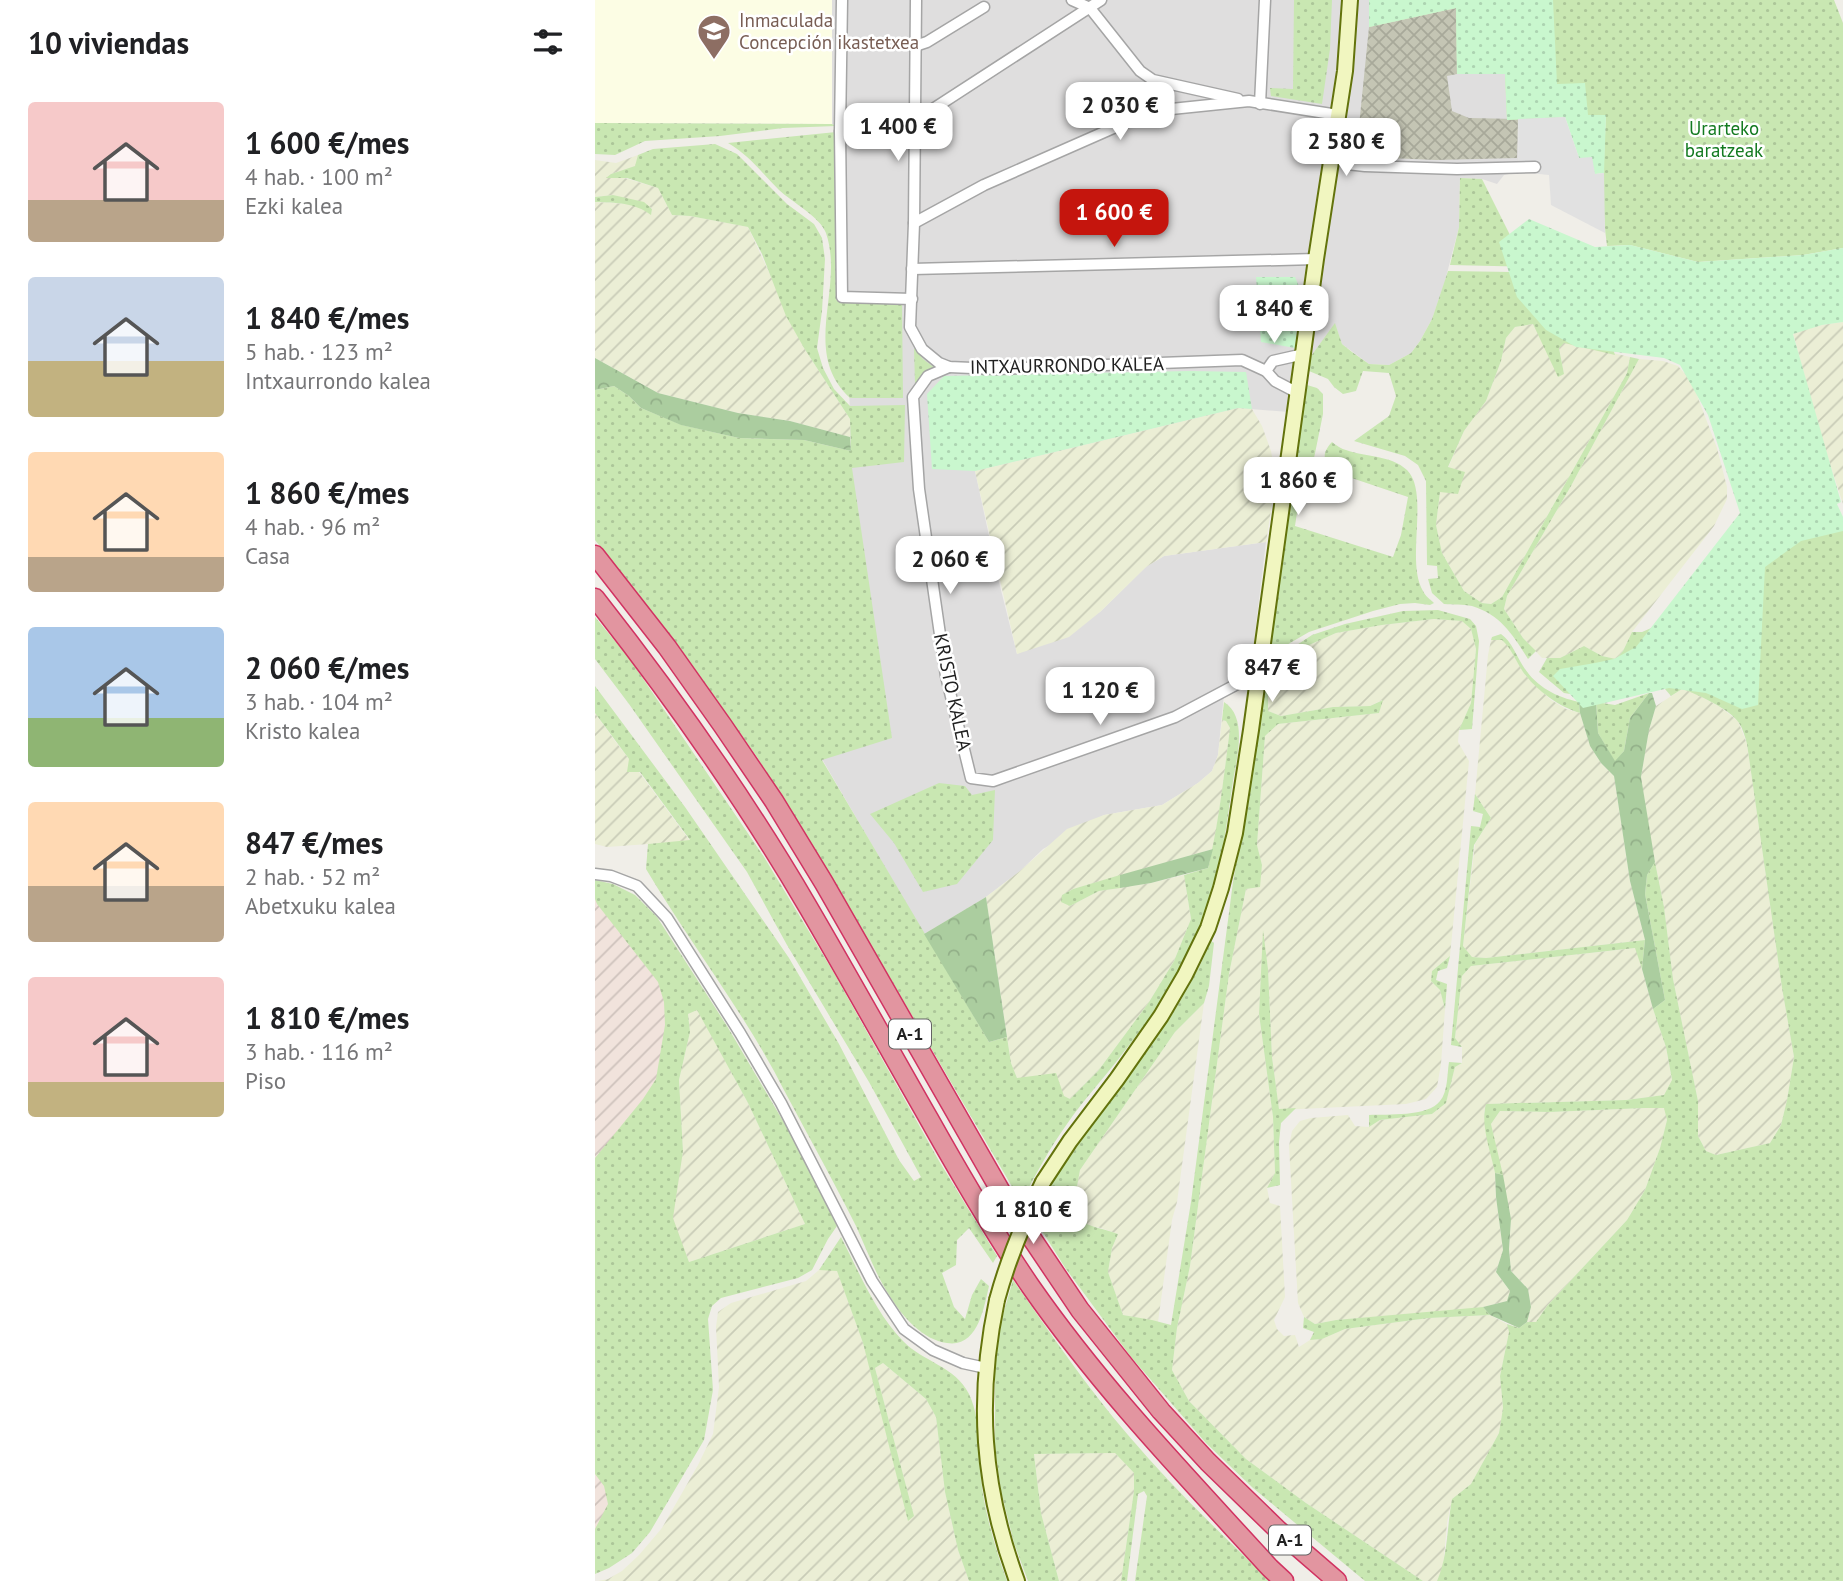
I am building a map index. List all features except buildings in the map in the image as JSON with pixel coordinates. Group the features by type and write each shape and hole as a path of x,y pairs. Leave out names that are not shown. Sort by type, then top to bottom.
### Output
{"highway":[{"name":"A-1","path":"595,555 683,670 774,801 1004,1197 1080,1311 1161,1411 1208,1462 1278,1530 1337,1581"},
{"name":"A-1","path":"595,598 652,672 751,815 806,904 986,1219 1031,1287 1110,1391 1153,1441 1210,1502 1297,1581"},
{"path":"1210,1502 1285,1581"}],"street":[{"path":"842,0 842,297 912,299 916,0"},
{"path":"1072,0 1090,8 1140,71 1153,80 1254,102 1338,115"},
{"path":"840,131 913,127 1101,0"},
{"path":"1254,102 1265,0"},
{"path":"1017,1581 1000,1530 986,1449 986,1368 997,1300 1016,1241 1043,1182 1117,1079 1185,975 1208,928 1221,888 1235,833 1338,115 1350,0"},
{"path":"915,46 927,42 983,7"},
{"path":"914,223 984,185 1151,111 1254,102"},
{"path":"1347,164 1457,169 1535,167"},
{"path":"912,269 1316,259"},
{"name":"INTXAURRONDO KALEA","path":"912,299 910,327 922,349 939,363 949,367 996,369 1242,360 1266,371 1275,381 1298,393"},
{"path":"1266,371 1273,361 1304,355"},
{"name":"INTXAURRONDO KALEA","path":"913,397 928,376 949,367"},
{"name":"KRISTO KALEA","path":"913,397 919,489 946,676 971,778 993,781 1175,717 1258,673"},
{"path":"595,874 611,876 637,886 667,918 781,1103 871,1281 904,1329 933,1350 963,1363 986,1368"}],"shaded area":[{"path":"595,0 1369,0 1369,27 1456,8 1505,74 1507,119 1518,119 1519,172 1504,175 1497,184 1482,179 1460,178 1459,227 1445,281 1432,319 1411,353 1389,365 1369,364 1342,344 1335,324 1311,356 1302,413 1238,408 975,471 1017,654 1100,612 1146,567 1164,556 1266,542 1252,658 1243,675 1225,684 1218,755 1212,771 1162,805 1104,815 1043,849 986,897 924,934 822,759 852,473 846,302 836,301 836,126 595,123"},
{"name":"Inmaculada Concepción ikastetxea","path":"595,0 832,0 832,124 595,123"},
{"path":"1456,8 1457,74 1447,76 1452,111 1469,118 1518,119 1517,158 1436,160 1366,157 1360,154 1359,126 1369,27"},
{"path":"1565,117 1579,158 1592,157 1595,174 1604,173 1605,233 1551,205 1549,175 1519,172 1518,119"},
{"path":"638,155 636,166 611,174 658,188 672,215 748,227 804,348 850,419 850,437 790,421 738,413 658,393 595,358 595,202 627,204 643,208 651,214 652,208 613,195 595,197 595,160 616,163"},
{"path":"1843,322 1843,504 1820,433 1793,333"},
{"path":"1533,324 1564,374 1559,347 1564,342 1630,357 1627,373 1502,597 1491,604 1482,603 1464,591 1442,553 1436,525 1440,492 1464,472 1448,468 1464,431 1486,401 1501,361 1506,338 1515,327"},
{"path":"1639,359 1663,361 1678,366 1692,382 1717,448 1727,487 1727,499 1714,526 1632,632 1616,659 1602,656 1584,646 1560,658 1542,658 1523,638 1504,609 1507,596 1571,486"},
{"path":"1238,408 1252,409 1262,426 1271,451 1276,479 1266,542 1164,556 1146,567 1100,612 1069,637 1017,654 975,471"},
{"path":"1434,619 1463,621 1471,629 1476,649 1471,703 1459,730 1458,742 1469,761 1450,956 1432,971 1431,981 1440,990 1445,1009 1437,1087 1426,1099 1406,1104 1279,1110 1272,1057 1268,969 1263,935 1259,1014 1273,1117 1275,1173 1267,1188 1270,1203 1280,1206 1285,1297 1274,1320 1277,1329 1284,1336 1295,1335 1299,1347 1310,1340 1322,1339 1345,1329 1429,1318 1490,1315 1507,1324 1509,1332 1500,1376 1503,1408 1499,1433 1471,1484 1452,1499 1443,1568 1437,1581 1423,1581 1306,1503 1246,1459 1189,1401 1172,1370 1177,1328 1190,1266 1229,974 1246,889 1259,887 1262,865 1257,845 1265,736 1278,724 1379,713 1382,700 1370,706 1333,707 1281,716 1268,711 1268,685 1273,667 1289,654 1336,633"},
{"path":"1491,640 1502,640 1507,644 1525,675 1551,700 1580,713 1590,746 1614,776 1630,881 1645,940 1486,958 1472,957 1463,946 1475,844 1491,818 1475,794"},
{"path":"1682,689 1720,707 1738,721 1747,744 1794,1057 1781,1125 1770,1143 1716,1155 1706,1151 1698,1136 1698,1101 1673,979 1664,907 1641,777 1656,706"},
{"path":"595,713 690,841 607,847 595,844"},
{"path":"1222,720 1226,721 1230,728 1213,849 1073,889 1062,895 1070,906 1099,891 1184,875 1191,919 1174,961 1149,1002 1098,1071 1070,1099 1017,1078 1011,1063 986,897 1067,829 1104,815 1162,805 1198,783 1212,771 1218,755"},
{"path":"595,893 675,992 691,1365 595,1550"},
{"path":"1636,948 1666,1047 1672,1081 1664,1095 1626,1100 1487,1104 1484,1111 1495,1173 1503,1250 1496,1272 1510,1291 1507,1301 1455,1311 1315,1324 1304,1317 1298,1303 1289,1146 1292,1131 1300,1121 1348,1115 1355,1126 1369,1127 1380,1120 1432,1114 1446,1103 1455,1067 1462,1063 1462,1047 1455,1039 1462,976 1471,966"},
{"path":"1204,1003 1158,1322 1123,1315 1108,1272 1112,1248 1118,1234 1079,1221 1074,1203 1080,1170 1175,1032"},
{"path":"697,1009 748,1103 805,1224 689,1262 673,1218 683,1151 679,1080 690,1032 688,1014"},
{"path":"1665,1108 1667,1120 1645,1190 1627,1220 1547,1306 1536,1322 1527,1322 1531,1307 1528,1289 1511,1271 1511,1219 1491,1124 1500,1111"},
{"path":"819,1270 837,1270 863,1343 914,1516 875,1368 883,1363 926,1399 936,1417 945,1492 958,1550 969,1581 598,1581 622,1571 662,1528 713,1434 719,1387 716,1327 718,1312 731,1303 806,1281"},
{"path":"1115,1453 1134,1473 1134,1491 1121,1581 1059,1581 1041,1513 1034,1454"}],"green space":[{"path":"1294,0 1332,0 1330,49 1322,104 1271,96 1270,88 1293,89"},
{"name":"Urarteko baratzeak","path":"1369,0 1834,0 1843,23 1843,248 1803,255 1698,262 1630,245 1607,246 1604,197 1606,115 1507,120 1505,74 1457,74 1456,8 1369,27"},
{"path":"1369,0 1553,0 1557,84 1585,83 1588,115 1606,115 1604,173 1595,174 1579,158 1565,117 1507,120 1505,74 1457,74 1456,8 1369,27"},
{"path":"595,123 836,126 783,128 645,141 615,155 595,154"},
{"path":"836,132 836,300 902,302 903,398 850,398 835,380 825,340 831,276 826,233 812,216 728,143"},
{"path":"715,144 737,154 787,204 814,224 822,238 825,259 817,348 823,368 834,389 850,406 905,405 904,462 852,468 892,738 822,760 989,1042 1007,1037 1011,1063 1017,1078 1056,1073 1064,1096 1070,1099 1098,1071 1149,1002 1174,961 1191,919 1184,875 1208,868 1215,833 1230,728 1226,721 1222,720 1224,702 1236,717 1238,749 1224,842 1203,923 1179,971 1152,1013 1060,1133 1021,1202 757,757 677,644 595,540 595,390 614,386 641,408 682,425 739,438 804,440 851,451 850,419 786,316 762,254 748,227 672,215 658,188 627,178 606,178 635,166 638,155 653,149"},
{"path":"1460,178 1482,179 1512,239 1542,267 1450,265 1459,227"},
{"path":"613,195 644,202 652,209 651,215 631,205 595,202 595,197"},
{"path":"1529,219 1595,247 1630,245 1698,262 1803,255 1843,248 1843,322 1793,334 1841,502 1837,504 1843,517 1843,531 1801,541 1765,567 1758,705 1742,709 1706,693 1669,688 1583,708 1553,676 1560,669 1614,659 1636,647 1740,513 1708,415 1680,365 1664,358 1576,347 1546,330 1517,297 1499,242"},
{"path":"1448,271 1513,272 1611,343 1615,355 1564,343 1559,348 1564,374 1558,377 1533,324 1515,327 1506,338 1501,361 1486,401 1464,431 1448,467 1465,472 1458,494 1440,492 1436,525 1442,553 1464,591 1482,603 1491,604 1502,597 1627,373 1630,357 1639,359 1571,486 1507,596 1504,609 1523,638 1536,651 1528,659 1499,620 1472,606 1444,604 1432,593 1428,579 1438,578 1437,566 1427,565 1426,481 1418,465 1405,456 1354,441 1389,416 1396,396 1389,373 1363,371 1356,391 1343,394 1328,379 1309,371 1311,356 1335,323 1342,344 1369,364 1389,365 1411,353 1432,319"},
{"path":"1256,277 1295,277 1300,289 1295,348 1261,342"},
{"path":"914,348 935,368 926,372 915,384"},
{"path":"595,358 658,393 738,413 790,421 850,437 851,451 804,440 739,438 681,425 641,408 614,386 595,390"},
{"path":"1246,372 1252,409 1238,408 975,471 932,469 927,394 944,376"},
{"path":"1307,385 1317,388 1323,394 1323,414 1312,468 1304,466 1295,526 1393,557 1401,535 1408,497 1328,470 1325,455 1332,442 1353,452 1401,465 1414,481 1417,494 1418,578 1424,593 1434,603 1400,604 1373,611 1309,632 1278,650 1270,650"},
{"path":"1843,530 1843,1581 1437,1581 1445,1551 1452,1499 1471,1484 1499,1433 1503,1408 1500,1376 1509,1332 1507,1324 1519,1328 1527,1322 1536,1322 1547,1306 1627,1220 1645,1190 1667,1120 1664,1108 1500,1111 1491,1124 1503,1175 1495,1173 1485,1130 1486,1104 1626,1100 1664,1095 1672,1080 1666,1047 1653,1009 1665,1000 1645,894 1647,875 1655,862 1673,979 1698,1101 1698,1136 1706,1151 1716,1155 1770,1143 1781,1125 1794,1057 1747,744 1739,723 1721,707 1682,689 1671,696 1665,689 1787,535"},
{"path":"1438,610 1470,619 1476,626 1479,641 1472,729 1459,730 1471,703 1476,649 1471,629 1462,621 1434,619 1336,633 1289,654 1273,667 1268,685 1268,711 1281,716 1333,707 1370,706 1383,700 1379,713 1278,724 1265,736 1257,845 1262,865 1260,887 1246,889 1229,974 1190,1266 1177,1328 1172,1370 1189,1401 1246,1459 1306,1503 1423,1581 1365,1581 1253,1488 1206,1443 1131,1357 1066,1269 1037,1223 1054,1189 1051,1185 1162,1029 1195,975 1211,941 1214,943 1209,986 1204,1003 1175,1032 1080,1170 1074,1203 1080,1221 1118,1234 1112,1248 1108,1272 1123,1315 1171,1325 1191,1202 1233,882 1266,665 1312,635 1345,624 1403,611"},
{"path":"595,617 629,658 764,857 834,973 939,1161 997,1256 993,1263 969,1228 957,1240 956,1265 942,1273 954,1307 965,1319 972,1295 981,1279 989,1286 978,1324 966,1339 957,1343 938,1341 908,1320 896,1305 881,1281 856,1226 774,1071 646,869 648,844 690,840 640,772 627,772 629,759 595,713 595,686 685,807 789,958 839,1044 899,1160 914,1181 921,1177 747,872 595,659"},
{"path":"1672,619 1589,697 1564,693 1539,672 1547,658 1560,658 1584,646 1602,656 1616,659 1632,632 1642,632"},
{"path":"1501,634 1534,680 1555,694 1579,702 1580,713 1556,702 1534,685 1505,643 1502,640 1491,640"},
{"path":"1649,693 1630,718 1624,751 1615,762 1598,733 1596,702 1615,705"},
{"path":"1649,693 1652,693 1656,706 1641,777 1655,862 1647,875 1645,894 1665,1000 1653,1009 1642,969 1645,940 1630,881 1614,776 1590,746 1579,702 1596,702 1598,733 1615,761 1624,751 1630,718"},
{"path":"939,783 965,786 972,795 995,790 993,840 957,884 923,892 894,843 870,814"},
{"path":"1475,794 1491,818 1474,845 1463,946 1472,957 1486,958 1645,940 1642,969 1635,948 1471,966 1462,976 1455,1038 1462,1047 1451,1045 1471,826 1480,827 1483,814 1473,811"},
{"path":"1213,849 1208,868 1120,888 1120,875"},
{"path":"1120,875 1120,888 1099,891 1070,906 1061,902 1062,895 1073,889"},
{"path":"595,880 613,884 635,895 657,917 727,1026 789,1131 837,1226 812,1270 798,1278 721,1298 712,1306 708,1319 713,1390 704,1440 650,1532 632,1553 595,1574 595,1529 608,1504 604,1486 595,1474 595,1158 656,1079 665,1025 664,1002 658,982 595,899","holes":["697,1010 748,1103 805,1224 689,1262 673,1218 683,1151 679,1080 690,1032 688,1014"]},
{"path":"986,897 1007,1037 989,1042 924,934"},
{"path":"1263,930 1268,969 1272,1057 1279,1109 1296,1108 1281,1123 1280,1185 1267,1188 1275,1173 1273,1117 1259,1014"},
{"path":"1450,956 1447,968 1438,971 1436,980 1447,984 1445,1009 1440,990 1431,981 1432,971"},
{"path":"1449,1062 1462,1063 1455,1067 1446,1103 1432,1114 1380,1120 1369,1127 1369,1115 1407,1114 1434,1106 1445,1093"},
{"path":"1495,1173 1503,1175 1511,1219 1511,1271 1528,1289 1531,1307 1527,1322 1519,1328 1490,1315 1483,1307 1507,1301 1510,1291 1496,1272 1503,1250"},
{"path":"841,1237 868,1291 893,1330 911,1348 956,1377 969,1394 978,1430 985,1504 1007,1581 969,1581 958,1550 945,1492 936,1417 926,1399 883,1363 875,1368 914,1516 908,1521 863,1343 837,1271 819,1270"},
{"path":"1013,1280 1083,1378 1128,1435 1179,1492 1270,1581 1135,1581 1147,1496 1144,1491 1138,1494 1127,1581 1121,1581 1134,1491 1134,1473 1115,1453 1034,1454 1041,1513 1059,1581 1028,1581 1014,1543 1001,1491 995,1447 995,1371 999,1329"},
{"path":"1483,1307 1490,1315 1429,1318 1345,1329 1322,1339 1310,1340 1314,1332 1303,1328 1304,1317 1315,1324"}],"place":[{"name":"Inmaculada Concepción ikastetxea","path":"714,61"}]}
